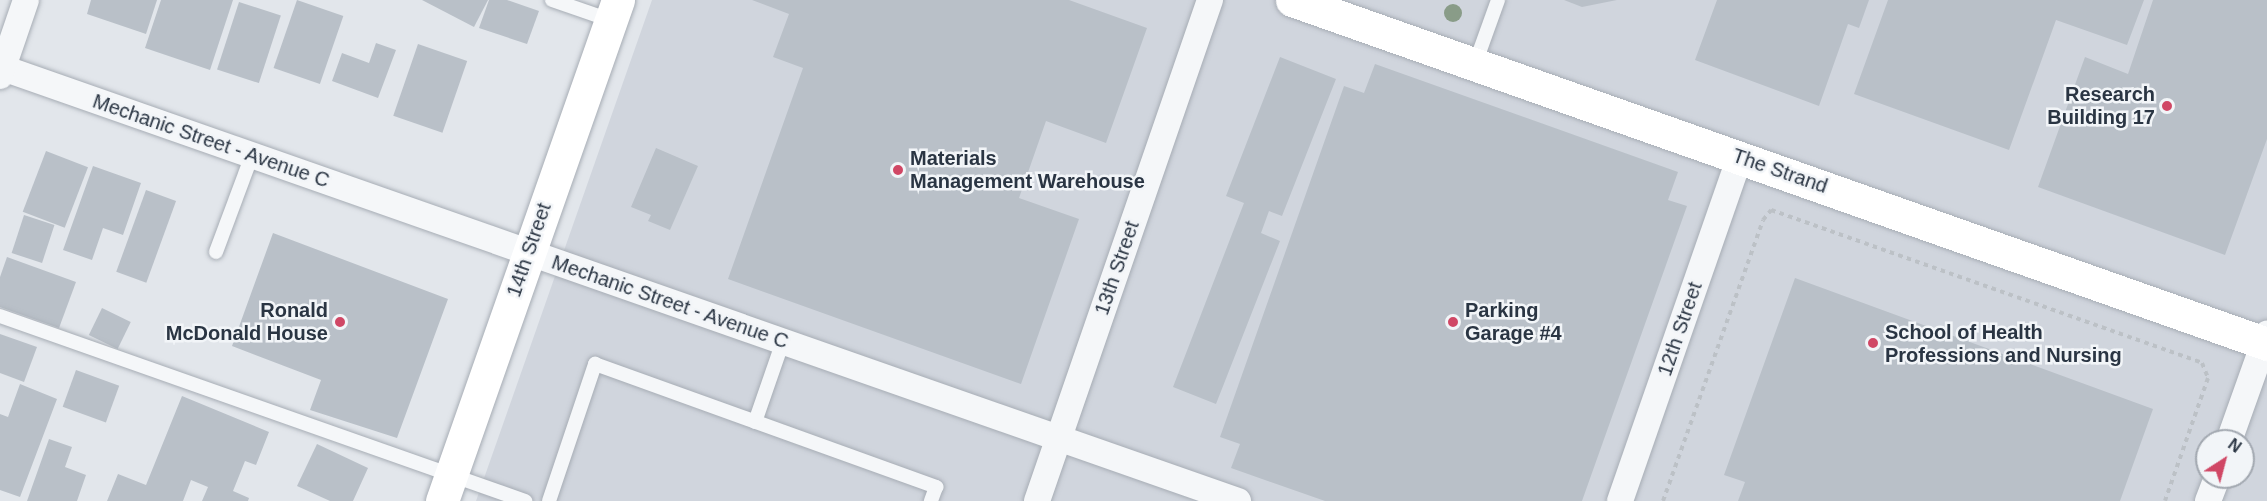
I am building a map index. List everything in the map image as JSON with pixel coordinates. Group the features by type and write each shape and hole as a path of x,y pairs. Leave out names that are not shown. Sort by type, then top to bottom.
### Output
{"street":[{"path":"1,70 26,0"},
{"name":"13th Street","path":"1036,501 1210,0"},
{"name":"The Strand","path":"1292,0 2266,341"},
{"name":"14th Street","path":"446,488 614,10"},
{"name":"Mechanic Street - Avenue C","path":"1,70 252,155 1238,501"},
{"name":"12th Street","path":"1620,501 1740,157"},
{"path":"2233,429 2266,341"}],"lane":[{"path":"552,0 614,10"},
{"path":"1475,64 1498,0"},
{"path":"216,252 252,155"},
{"path":"0,316 446,488 525,501"},
{"path":"755,422 783,341"},
{"path":"549,501 595,364 936,487 931,501"}],"path":[{"path":"1663,501 1763,220 1771,210 2202,363 2208,378 2165,501"}],"shaded area":[{"path":"652,0 2267,0 2267,501 476,501"}],"building":[{"path":"91,0 157,0 146,34 87,14"},
{"path":"161,0 233,0 210,70 145,48"},
{"path":"297,0 343,16 320,84 274,68"},
{"path":"422,0 488,0 474,27"},
{"path":"489,0 507,0 539,11 527,44 479,28"},
{"name":"Materials Management Warehouse","path":"752,0 1069,0 1147,28 1106,143 1046,121 1019,198 1079,219 1021,384 728,279 803,68 773,57 789,14"},
{"path":"1564,0 1617,0 1582,7"},
{"path":"1717,0 1869,0 1859,28 1848,24 1819,106 1695,60"},
{"path":"1888,0 2144,0 2127,45 2056,20 2009,150 1854,94"},
{"name":"Research Building 17","path":"2153,0 2267,0 2267,139 2225,255 2038,187 2085,57 2128,74"},
{"path":"239,2 281,16 259,83 217,70"},
{"path":"376,43 396,50 378,98 332,81 342,53 369,63"},
{"path":"418,44 467,61 442,133 393,116"},
{"path":"1280,57 1336,79 1282,216 1269,211 1261,233 1280,241 1216,404 1173,387 1244,203 1226,196"},
{"name":"Parking Garage #4","path":"1375,64 1678,172 1668,200 1687,206 1582,501 1325,501 1231,468 1240,444 1220,437 1344,86 1364,93"},
{"path":"656,148 698,166 670,230 648,221 651,215 631,207"},
{"path":"46,151 88,167 65,228 23,212"},
{"path":"93,166 141,183 123,235 103,228 92,260 63,250"},
{"path":"146,190 176,201 146,283 116,272"},
{"path":"24,215 54,225 42,263 12,253"},
{"name":"Ronald McDonald House","path":"273,233 448,299 397,438 310,410 321,380 232,346"},
{"path":"7,257 76,282 59,328 0,307 0,277"},
{"name":"School of Health Professions and Nursing","path":"1795,278 2153,409 2120,501 1738,501 1745,482 1724,475"},
{"path":"102,308 131,322 118,349 89,335"},
{"path":"0,334 37,347 24,382 0,373"},
{"path":"76,370 119,386 106,422 63,407"},
{"path":"20,384 57,399 20,497 0,490 0,414 8,417"},
{"path":"182,396 269,432 256,465 245,461 233,491 249,498 248,501 202,501 208,487 191,480 183,501 107,501 118,474 146,485"},
{"path":"49,439 72,447 65,467 86,475 77,501 27,501"},
{"path":"317,444 368,468 353,501 330,501 297,486"}],"place":[{"name":"Research Building 17","path":"2167,106"},
{"name":"Materials Management Warehouse","path":"898,170"},
{"name":"Ronald McDonald House","path":"340,322"},
{"name":"Parking Garage #4","path":"1453,322"},
{"name":"School of Health Professions and Nursing","path":"1873,343"}]}
